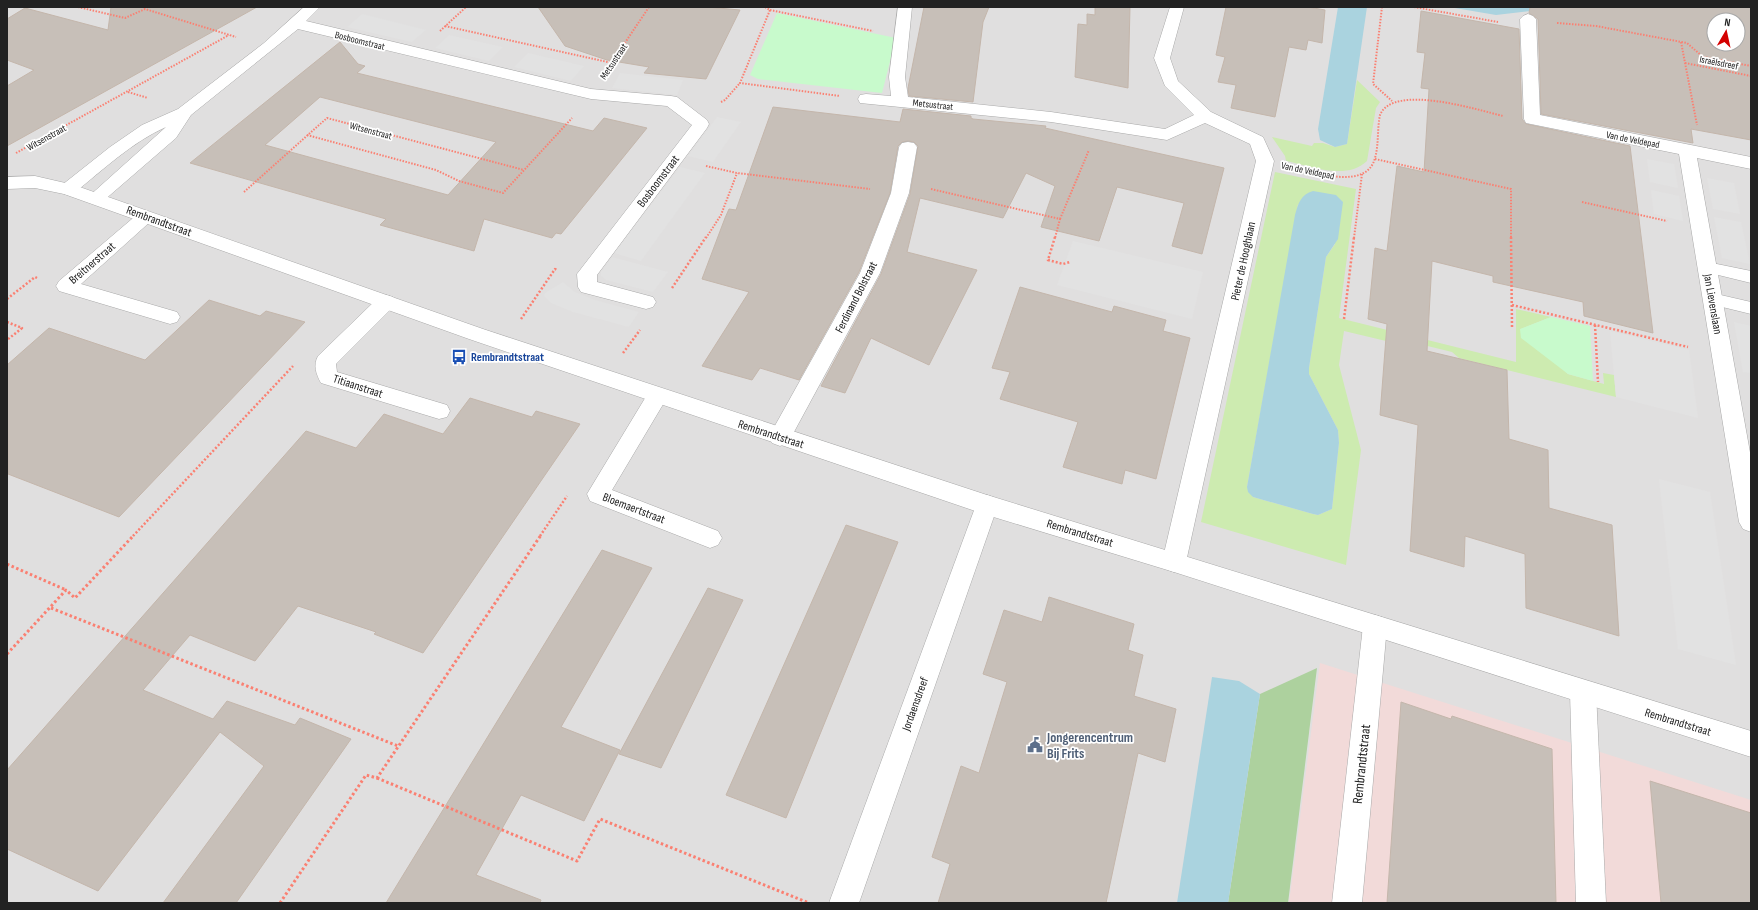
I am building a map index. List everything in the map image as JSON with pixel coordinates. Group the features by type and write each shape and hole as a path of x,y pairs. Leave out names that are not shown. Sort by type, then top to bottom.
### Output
{"street":[{"path":"68,189 116,151 148,129 184,113 269,46 293,23 313,7"},
{"path":"900,101 897,77 903,37 905,7"},
{"path":"1177,7 1162,58 1171,83 1205,116 1257,141 1265,161"},
{"name":"Bosboomstraat","path":"293,23 591,94 671,101 701,124 587,274"},
{"path":"1529,23 1532,119"},
{"name":"Metsustraat","path":"866,99 1051,116 1167,135 1205,116"},
{"path":"96,198 170,134 184,113"},
{"name":"Van de Veldepad","path":"1532,119 1695,151"},
{"name":"Ferdinand Bolstraat","path":"780,437 870,273 901,188 908,147"},
{"path":"1695,151 1751,163"},
{"name":"Jan Lievenslaan","path":"1695,151 1700,228 1751,522"},
{"name":"Pieter de Hooghlaan","path":"1174,562 1265,161"},
{"name":"Rembrandtstraat","path":"9,162 14,169 35,182"},
{"name":"Rembrandtstraat","path":"7,182 35,182 68,189 96,198 386,302 780,437 987,505 1174,562 1751,744"},
{"name":"Breitnerstraat","path":"66,286 145,216"},
{"path":"587,274 588,287 646,302"},
{"name":"Breitnerstraat","path":"66,286 170,317"},
{"name":"Titiaanstraat","path":"386,302 325,362 328,377 439,411"},
{"name":"Bloemaertstraat","path":"657,396 598,494 710,538"},
{"name":"Jordaensdreef","path":"844,903 987,505"},
{"name":"Rembrandtstraat","path":"1347,903 1375,626"},
{"path":"1583,692 1592,903"}],"lane":[{"path":"1707,267 1751,277"},
{"path":"1712,299 1751,308"}],"path":[{"path":"78,7 124,18 145,9 269,46"},
{"name":"Metsustraat","path":"591,94 649,7"},
{"path":"765,7 770,10 903,37"},
{"path":"1382,7 1373,84 1392,101"},
{"path":"1414,7 1529,23 1586,25 1687,43 1703,57 1751,66"},
{"path":"770,10 740,83 866,99"},
{"path":"445,26 612,63"},
{"name":"Witsenstraat","path":"9,162 230,35"},
{"path":"1681,42 1685,63 1695,151"},
{"name":"Israëlsdreef","path":"1685,63 1751,76"},
{"path":"308,135 436,170 459,181 503,193 578,111 591,94"},
{"path":"1344,319 1362,174 1372,167 1375,159 1380,115 1385,106 1392,101 1404,98 1417,98 1517,118 1532,119"},
{"name":"Witsenstraat","path":"244,192 327,118 524,170"},
{"path":"1070,262 1063,264 1048,260 1060,219 1100,124"},
{"path":"675,159 737,173 901,188 1060,219"},
{"path":"1375,159 1511,189 1512,327"},
{"name":"Van de Veldepad","path":"1265,161 1335,177 1362,174"},
{"path":"669,293 721,215 737,173"},
{"path":"1582,202 1700,228"},
{"path":"504,343 555,269 587,274"},
{"path":"7,299 35,277 66,286"},
{"path":"1512,305 1722,355"},
{"path":"7,322 22,328 7,340"},
{"path":"1595,325 1598,382"},
{"path":"604,377 641,329"},
{"path":"7,564 66,590 75,598 304,354 325,362"},
{"path":"377,778 573,486 598,494"},
{"path":"7,654 66,590"},
{"path":"51,608 398,746"},
{"path":"280,903 366,775 377,778 576,861 600,819 809,903"}],"shaded area":[{"path":"7,7 1751,7 1751,903 7,903"},
{"path":"362,14 426,30 412,42 347,27"},
{"path":"449,35 503,47 489,61 435,48"},
{"path":"528,53 584,66 571,81 514,67"},
{"path":"620,73 683,80 677,95 612,88"},
{"path":"717,117 741,122 713,162 688,156"},
{"path":"1647,159 1674,164 1678,188 1650,182"},
{"path":"680,167 705,173 641,261 614,253"},
{"path":"1707,178 1734,183 1740,214 1713,209"},
{"path":"1651,190 1679,196 1683,221 1654,214"},
{"path":"1714,217 1741,222 1750,264 1722,258"},
{"path":"1073,241 1203,272 1192,319 1057,285"},
{"path":"612,257 668,272 653,292 606,280 601,276 601,272"},
{"path":"563,282 575,292 595,300 639,312 629,327 573,312 551,303 544,296 545,293"},
{"path":"1734,322 1751,326 1751,373 1743,372"},
{"path":"1610,331 1689,350 1698,418 1616,397"},
{"path":"1659,479 1710,492 1736,665 1678,649"},
{"path":"1320,663 1751,800 1751,903 1289,903"}],"green space":[{"path":"777,13 896,38 882,93 758,79 750,75"},
{"path":"1357,80 1380,102 1376,108 1367,161 1359,167 1339,171 1286,161 1285,156 1272,137 1312,146 1314,143 1323,143 1335,147 1347,144"},
{"path":"1275,172 1356,189 1339,318 1516,362 1516,309 1551,317 1521,329 1568,374 1604,384 1603,373 1614,375 1616,397 1459,358 1452,352 1399,339 1386,341 1344,331 1339,365 1361,450 1346,565 1201,522","holes":["1298,204 1335,244 1326,257 1309,368 1309,374 1338,430 1339,443 1332,509 1318,515 1253,497 1247,487"]},
{"path":"1551,317 1590,326 1593,381 1568,374 1521,338 1520,329"},
{"path":"1317,668 1288,903 1228,903 1260,694"}],"water":[{"path":"1338,7 1367,7 1347,144 1335,147 1320,140 1318,129"},
{"path":"1449,7 1562,7 1706,42 1706,50 1539,10 1496,15"},
{"path":"1714,52 1744,52 1751,61"},
{"path":"1313,191 1336,195 1343,202 1338,239 1326,257 1309,368 1309,374 1338,430 1339,443 1332,509 1318,515 1253,497 1248,492 1247,487 1295,215 1299,203 1303,197 1309,192"},
{"path":"1212,677 1239,681 1260,694 1228,903 1177,903"}],"building":[{"path":"111,7 257,7 7,146 7,86 34,70 7,60 7,19 25,8 108,30"},
{"path":"538,7 707,7 740,10 706,79 644,73 649,67 607,60 565,46"},
{"path":"924,7 989,7 983,22 973,102 909,96 908,88"},
{"path":"1095,7 1130,7 1128,88 1075,77 1078,24 1087,25 1087,14 1095,15"},
{"path":"1226,7 1308,7 1325,10 1322,43 1308,40 1306,50 1289,47 1275,117 1231,108 1236,85 1218,82 1225,57 1216,55"},
{"path":"1530,7 1751,7 1751,140 1691,129 1693,143 1541,114 1538,19 1529,13"},
{"path":"1421,11 1519,29 1522,119 1526,124 1630,146 1653,333 1584,316 1583,302 1493,282 1493,276 1432,261 1427,351 1507,370 1509,439 1548,450 1549,508 1612,525 1619,636 1526,608 1525,554 1465,536 1464,567 1410,551 1418,425 1380,415 1387,324 1368,319 1375,248 1387,251 1397,166 1424,172 1429,89 1421,88 1425,53 1417,52"},
{"path":"340,42 358,64 365,66 357,73 593,131 604,118 647,128 561,234 556,233 552,238 484,219 474,251 380,225 386,219 190,163","holes":["320,97 496,142 448,195 265,145"]},
{"path":"773,107 900,122 903,109 971,116 973,119 1046,126 1045,128 1224,168 1202,254 1172,246 1184,203 1117,187 1099,241 1041,227 1055,186 1026,173 1003,218 920,198 907,252 977,270 929,365 871,338 845,393 821,386 881,274 910,194 918,146 914,142 902,142 898,146 890,193 859,272 799,380 760,368 752,380 702,366 749,292 702,279 729,209 736,210"},
{"path":"1020,287 1112,312 1114,306 1166,320 1163,331 1190,338 1156,479 1125,470 1122,484 1063,467 1078,422 1000,399 1010,372 992,368"},
{"path":"209,300 260,316 266,311 305,322 119,517 8,474 7,365 49,328 145,360"},
{"path":"470,398 532,417 536,411 580,424 423,653 374,634 376,632 298,606 255,661 190,635 143,690 213,719 227,701 295,725 300,718 351,739 236,903 163,903 264,766 220,732 98,891 7,849 7,770 306,431 356,448 384,414 443,434"},
{"path":"846,525 898,542 786,818 726,795"},
{"path":"602,550 652,568 561,727 620,750 584,821 521,795 476,875 541,900 540,903 386,903"},
{"path":"708,588 743,600 661,768 619,754"},
{"path":"1049,597 1134,624 1128,650 1143,655 1134,696 1176,709 1165,762 1138,753 1106,903 938,903 950,864 932,857 961,766 979,773 1007,682 983,674 1004,610 1042,622"},
{"path":"1401,702 1451,719 1452,716 1552,749 1556,903 1387,903"},
{"path":"1650,781 1751,813 1751,903 1661,903"}],"place":[{"name":"Rembrandtstraat","path":"459,357"},
{"name":"Jongerencentrum Bij Frits","path":"1035,745"}]}
